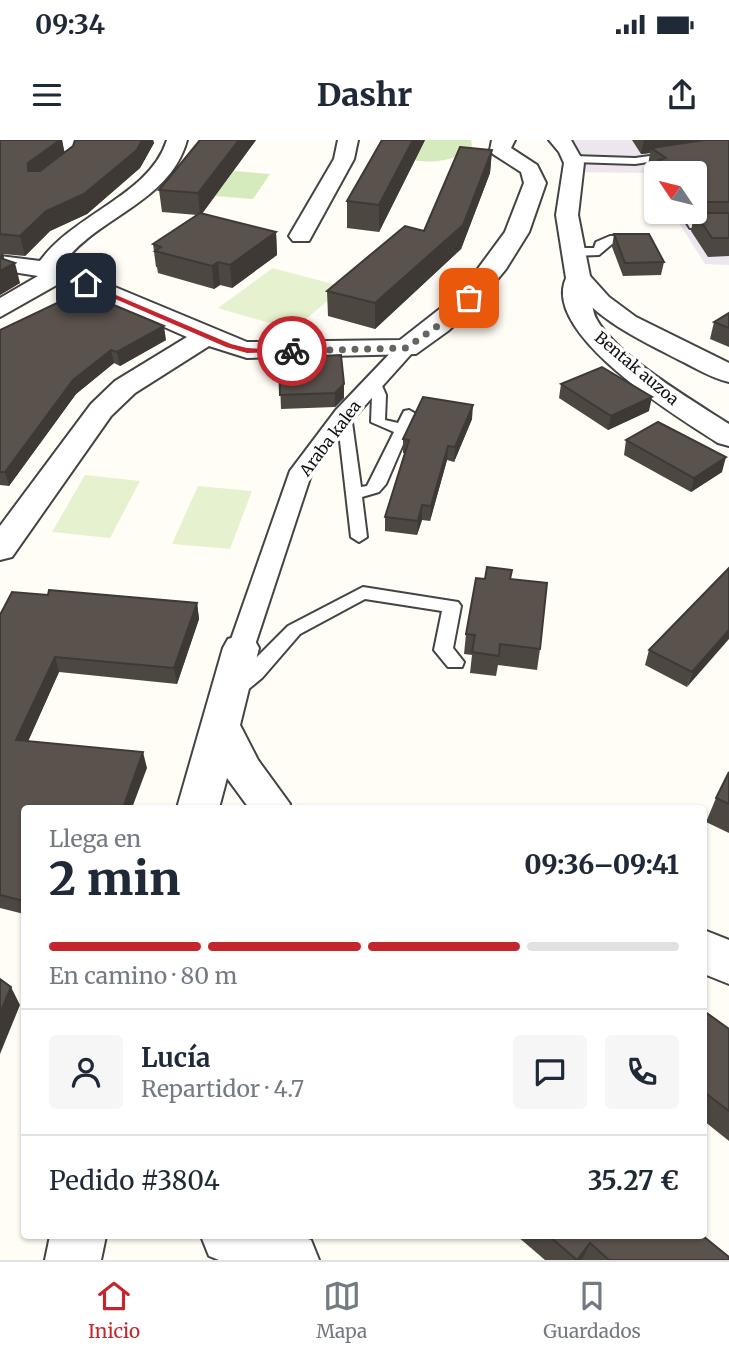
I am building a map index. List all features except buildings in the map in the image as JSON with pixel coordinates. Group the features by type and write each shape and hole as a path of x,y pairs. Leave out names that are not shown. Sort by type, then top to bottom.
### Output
{"street":[{"path":"0,309 54,271 70,240 123,206 148,184 161,171 177,140"},
{"path":"301,236 344,159 348,140"},
{"name":"Araba kalea","path":"199,805 241,648 301,471 344,415 406,348 439,325 469,298 517,232 535,183 530,169 500,150 501,142 505,140"},
{"path":"0,145 78,149"},
{"name":"Bentak auzoa","path":"566,150 567,215 579,309 585,324 602,342 662,392 729,437"},
{"path":"0,263 54,271 207,336 247,350 406,348"},
{"name":"Bentak auzoa","path":"575,265 600,302 627,323 729,374"},
{"path":"0,549 100,410 125,387 207,336"},
{"path":"225,710 243,770 273,805"},
{"path":"236,805 252,802 268,805"},
{"path":"707,953 729,964"},
{"path":"73,1260 77,1239"},
{"path":"237,1239 290,1260"}],"lane":[{"path":"566,150 651,159 679,155"},
{"path":"693,224 729,225"},
{"path":"575,265 599,251 600,245 610,240 632,240"},
{"path":"374,382 379,395 377,422 401,429"},
{"path":"354,494 373,489 378,484 409,414"},
{"path":"344,415 359,537"},
{"path":"225,710 293,630 363,593 452,606 443,650 455,662"}],"shaded area":[{"path":"552,140 729,140 729,265 705,264 680,224 707,224 707,161 644,161 644,173 565,172 562,148"}],"green space":[{"path":"385,140 471,140 472,146 449,159 418,161 402,156"},
{"path":"234,171 270,174 253,199 215,196"},
{"path":"273,268 344,287 293,330 218,308"},
{"path":"85,475 140,481 110,538 52,532"},
{"path":"198,486 252,491 230,549 172,544"}],"way so far":[{"path":"292,351 406,348 439,325 469,298"}],"route":[{"path":"86,283 228,345 247,350 292,351"}]}
